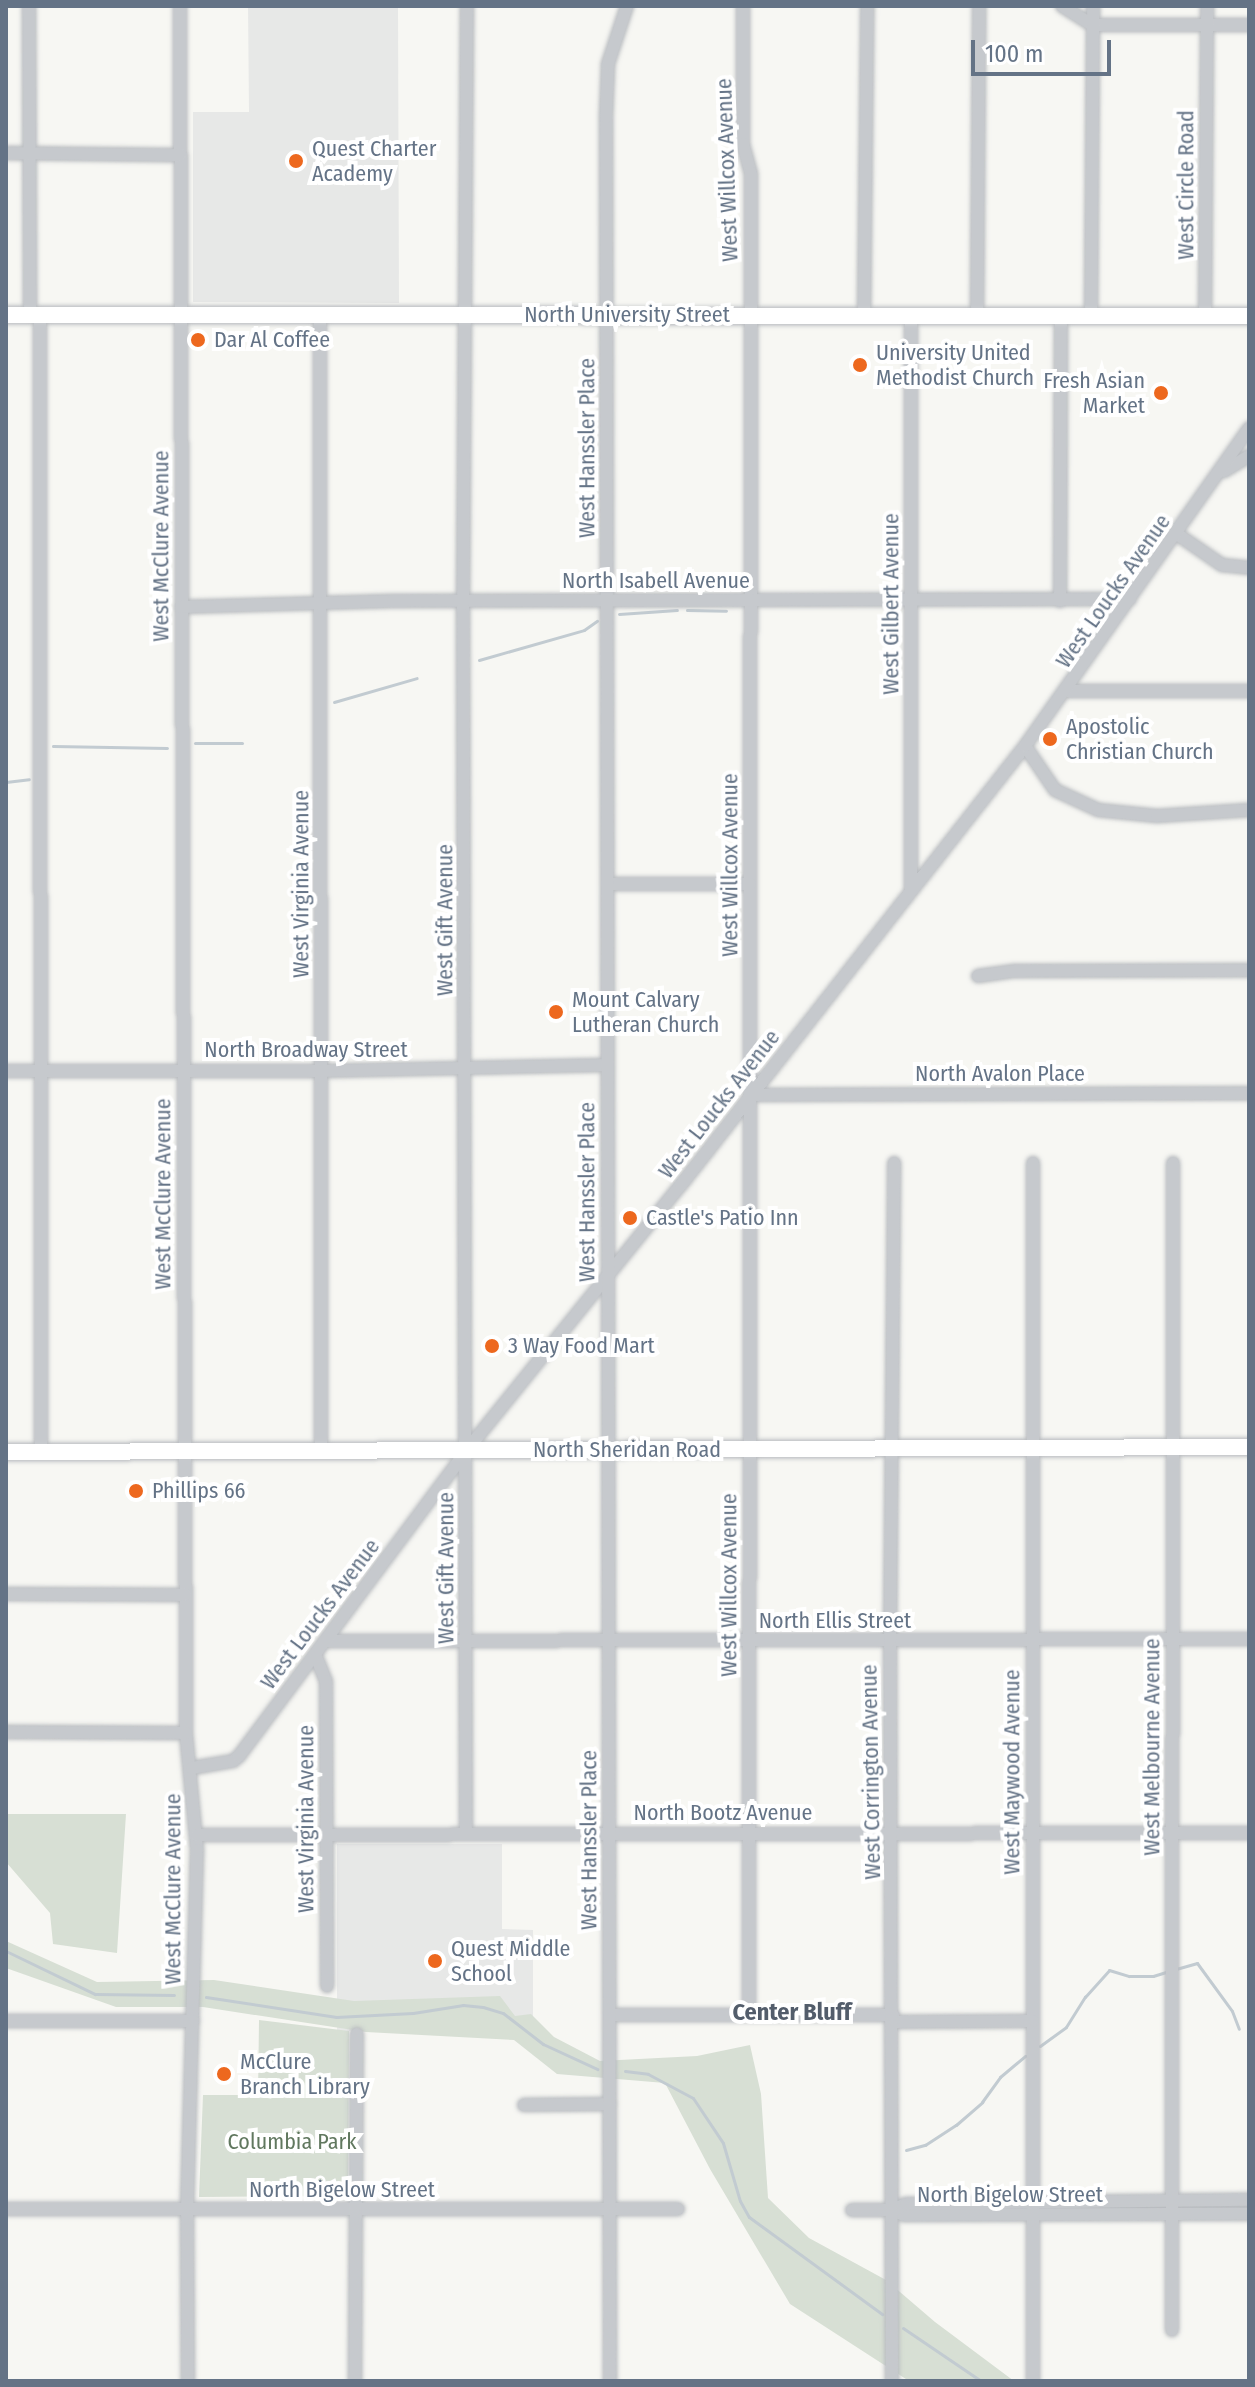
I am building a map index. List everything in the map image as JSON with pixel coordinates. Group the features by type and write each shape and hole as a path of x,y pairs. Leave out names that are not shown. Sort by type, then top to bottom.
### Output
{"main road":[{"name":"North University Street","path":"6,315 1249,316"},
{"name":"North Sheridan Road","path":"6,1452 1249,1447"}],"street":[{"path":"29,6 29,153 35,315 41,1452"},
{"name":"West McClure Avenue","path":"180,6 186,1733 197,1835 187,2210 188,2381"},
{"name":"West Gift Avenue","path":"466,1834 463,604 467,6"},
{"name":"West Hanssler Place","path":"610,2381 606,1065 608,64 627,6"},
{"name":"West Willcox Avenue","path":"743,6 743,144 751,173 749,2013"},
{"path":"864,318 867,6"},
{"path":"977,317 979,6"},
{"path":"1062,6 1093,25 1249,25"},
{"path":"1091,317 1093,6"},
{"name":"West Circle Road","path":"1205,316 1207,6"},
{"path":"6,153 180,155"},
{"name":"West Virginia Avenue","path":"320,317 321,1451"},
{"name":"West Gilbert Avenue","path":"911,317 911,890"},
{"path":"1060,601 1061,318"},
{"name":"West Loucks Avenue","path":"192,1768 233,1761 466,1451 752,1095 1067,691 1249,428"},
{"path":"1220,474 1249,456"},
{"path":"1177,534 1222,565 1249,568"},
{"name":"North Isabell Avenue","path":"181,607 607,600 1130,599"},
{"path":"1067,691 1249,691"},
{"path":"1025,746 1042,765 1055,790 1098,810 1157,816 1249,810"},
{"path":"608,884 750,884"},
{"path":"978,976 1031,970 1249,970"},
{"name":"North Broadway Street","path":"6,1071 321,1071 606,1065"},
{"name":"North Avalon Place","path":"752,1095 1249,1093"},
{"name":"West Corrington Avenue","path":"892,2381 890,1450 894,1163"},
{"name":"West Maywood Avenue","path":"1033,1163 1033,2381"},
{"name":"West Melbourne Avenue","path":"1172,2330 1173,1163"},
{"path":"467,1416 486,1426"},
{"path":"448,1475 466,1488"},
{"path":"6,1594 185,1595"},
{"name":"North Ellis Street","path":"325,1641 1249,1639"},
{"name":"West Virginia Avenue","path":"315,1654 326,1681 327,1986"},
{"path":"6,1732 186,1733"},
{"name":"North Bootz Avenue","path":"197,1835 1249,1833"},
{"path":"610,2015 749,2013 1033,2021"},
{"path":"6,2021 193,2021"},
{"path":"355,2381 357,2034"},
{"path":"524,2105 610,2104"},
{"name":"North Bigelow Street","path":"1173,2208 1249,2200"},
{"name":"North Bigelow Street","path":"852,2210 892,2210 904,2215 1033,2209 1173,2208 1249,2214"},
{"name":"North Bigelow Street","path":"6,2209 678,2209"}],"shaded area":[{"name":"Quest Charter Academy","path":"248,6 398,6 399,303 193,302 193,112 249,112"},
{"name":"Quest Middle School","path":"337,1844 502,1844 502,1929 533,1930 533,2032 337,2031"}],"green space":[{"path":"6,1814 126,1814 117,1953 53,1944 50,1913 6,1862"},
{"path":"6,1941 97,1982 214,1980 354,2001 500,1996 515,2016 531,2014 554,2037 600,2061 697,2056 750,2045 761,2094 768,2198 809,2238 886,2280 935,2322 1014,2381 909,2381 790,2304 710,2169 665,2083 557,2074 514,2040 366,2032 203,2007 116,2007 6,1968"},
{"name":"Columbia Park","path":"259,2020 349,2031 348,2196 199,2197 203,2095 258,2095"}],"waterway":[{"path":"619,614 677,610"},
{"path":"687,610 726,611"},
{"path":"479,660 584,630 597,621"},
{"path":"334,702 417,678"},
{"path":"195,743 242,743"},
{"path":"53,746 167,748"},
{"path":"6,782 29,779"},
{"path":"6,1951 95,1994 174,1995"},
{"path":"1176,1969 1197,1963 1232,2011 1239,2029"},
{"path":"1040,2046 1066,2027 1085,1997 1109,1970 1129,1976 1153,1976 1169,1971"},
{"path":"206,1997 336,2017 413,2013 463,2005 483,2007 503,2013 543,2044 597,2069"},
{"path":"906,2150 925,2145 956,2125 982,2102 1000,2077 1025,2056"},
{"path":"625,2071 648,2074 693,2098 723,2143 740,2201 749,2217 882,2314"},
{"path":"903,2328 981,2381"}],"place":[{"name":"Quest Charter Academy","path":"296,161"},
{"name":"Dar Al Coffee","path":"198,340"},
{"name":"University United Methodist Church","path":"860,365"},
{"name":"Fresh Asian Market","path":"1161,393"},
{"name":"Apostolic Christian Church","path":"1050,739"},
{"name":"Mount Calvary Lutheran Church","path":"556,1012"},
{"name":"Castle's Patio Inn","path":"630,1218"},
{"name":"3 Way Food Mart","path":"492,1346"},
{"name":"Phillips 66","path":"136,1491"},
{"name":"Quest Middle School","path":"435,1961"},
{"name":"McClure Branch Library","path":"224,2074"}],"district":[{"name":"Center Bluff","path":"792,2013"}]}
